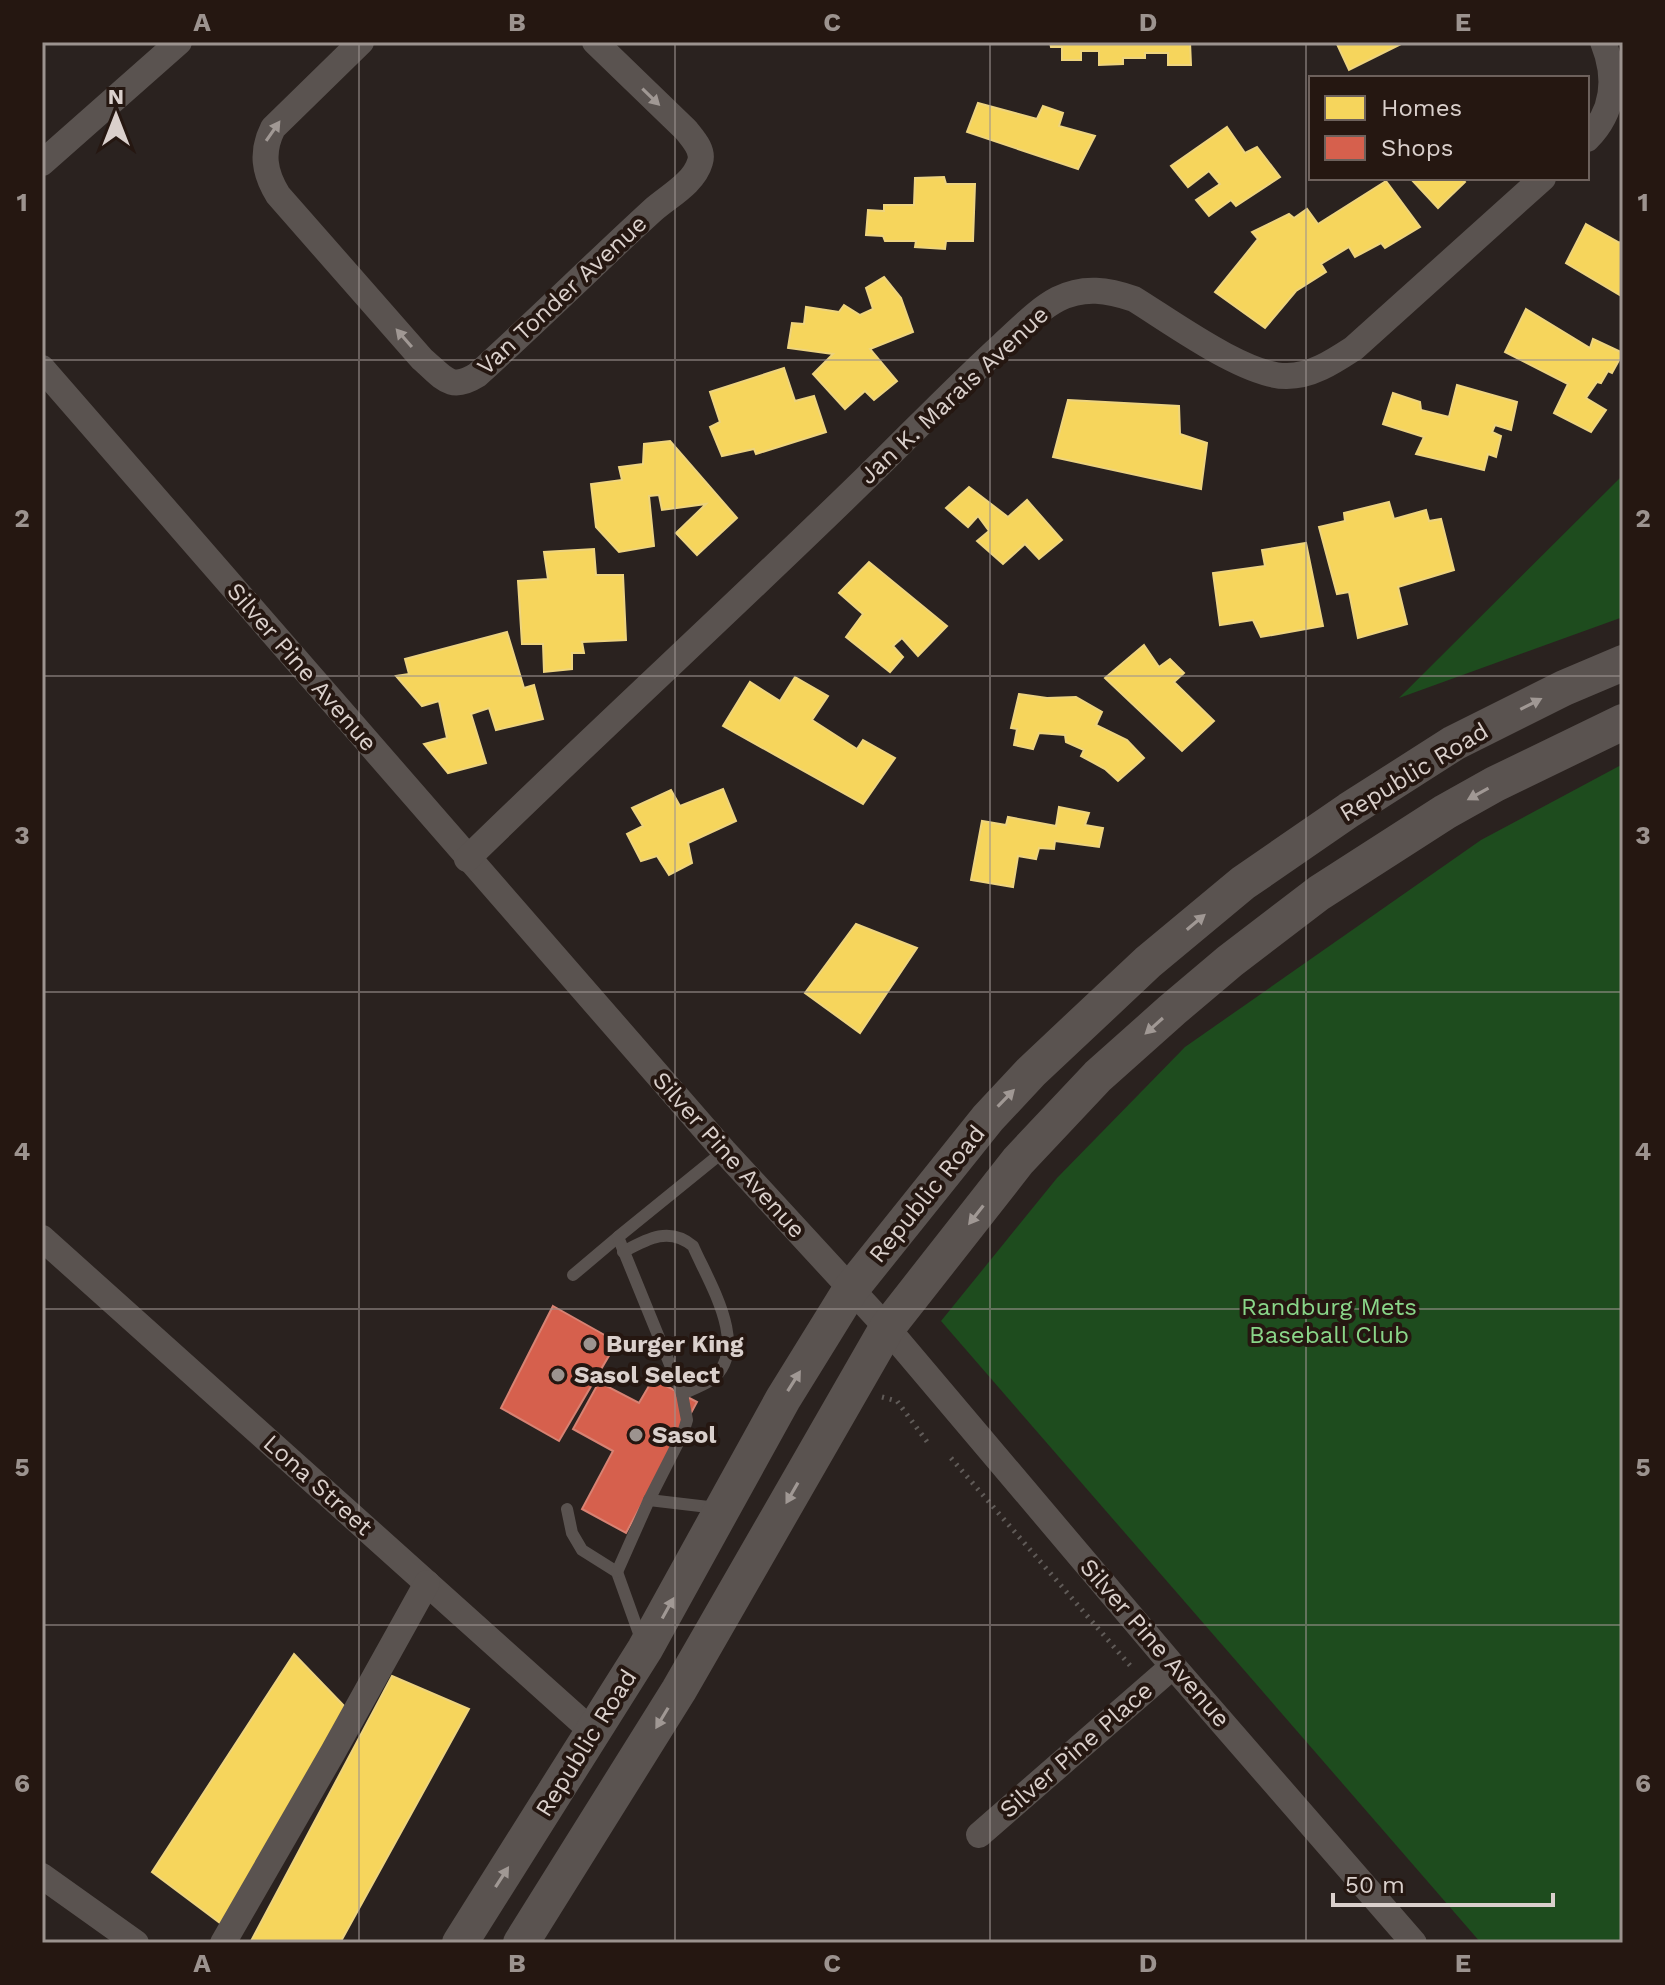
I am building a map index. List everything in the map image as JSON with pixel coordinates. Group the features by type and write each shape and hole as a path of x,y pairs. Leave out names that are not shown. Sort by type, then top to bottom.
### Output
{"main road":[{"name":"Republic Road","path":"460,1943 645,1649 783,1399 851,1289 988,1118 1031,1072 1148,962 1243,883 1454,743 1564,688 1623,663"},
{"name":"Republic Road","path":"521,1943 679,1690 887,1328 1018,1161 1098,1076 1230,961 1319,893 1445,812 1495,784 1623,722"}],"street":[{"path":"42,163 179,42"},
{"name":"Van Tonder Avenue","path":"361,42 273,128 266,142 265,166 278,195 422,359 455,384 463,383 488,365 654,209 694,176 701,162 697,145 686,130 595,42"},
{"path":"1589,137 1605,117 1613,88 1611,61 1603,42"},
{"name":"Jan K. Marais Avenue","path":"467,859 1038,312 1073,293 1093,289 1114,292 1134,299 1253,369 1286,376 1320,369 1354,348 1541,180"},
{"name":"Silver Pine Avenue","path":"42,368 724,1151 887,1328 1173,1666 1414,1943"},
{"name":"Lona Street","path":"42,1238 594,1733"},
{"path":"223,1943 427,1583"},
{"name":"Silver Pine Place","path":"979,1835 1173,1666"},
{"path":"42,1876 136,1943"}],"lane":[{"path":"573,1275 724,1151"},
{"path":"623,1252 649,1238 663,1235 684,1239 693,1246 725,1320 729,1333 728,1350 722,1368 711,1379 682,1394"},
{"path":"617,1572 687,1420 682,1394 618,1237"},
{"path":"649,1500 723,1509"},
{"path":"567,1509 572,1533 582,1550 617,1572 645,1649"}],"path":[{"path":"881,1396 897,1401 928,1443"},
{"path":"951,1458 1136,1673"}],"green space":[{"path":"1623,475 1623,617 1399,698"},
{"name":"Randburg Mets Baseball Club","path":"1623,764 1623,1943 1481,1943 941,1321 1057,1178 1185,1047 1481,840"}],"building: Homes":[{"path":"1050,42 1190,42 1191,65 1168,65 1168,53 1145,53 1145,58 1123,58 1123,64 1099,65 1099,51 1081,51 1081,60 1062,60 1062,47 1051,47"},
{"path":"1336,42 1405,42 1349,70"},
{"path":"978,103 1037,119 1043,106 1063,113 1059,126 1095,136 1078,169 967,132"},
{"path":"1227,127 1245,153 1257,147 1280,177 1236,206 1231,200 1209,216 1196,200 1220,184 1209,171 1188,187 1171,166"},
{"path":"944,177 946,184 975,184 973,241 946,241 945,249 915,247 916,241 885,241 883,236 866,235 868,210 884,211 884,205 914,205 915,178"},
{"path":"1412,180 1465,182 1438,208"},
{"path":"1386,181 1420,227 1385,248 1381,243 1355,257 1349,247 1321,264 1326,272 1296,291 1265,328 1215,292 1258,239 1252,232 1289,214 1294,218 1307,209 1318,224"},
{"path":"1586,224 1620,243 1623,236 1623,297 1566,263"},
{"path":"884,277 901,298 913,332 870,349 897,381 874,400 865,391 845,409 813,374 833,354 788,348 792,323 804,324 806,307 839,312 844,305 860,315 873,309 866,288"},
{"path":"1526,309 1590,348 1593,339 1623,353 1612,373 1608,371 1586,398 1606,410 1591,432 1554,413 1568,384 1505,352"},
{"path":"784,368 795,401 814,396 826,432 756,454 754,449 722,456 710,427 720,422 710,392"},
{"path":"1457,385 1517,402 1511,430 1495,425 1492,432 1501,436 1496,457 1488,454 1484,470 1416,454 1424,437 1383,424 1393,393 1420,402 1421,410 1449,417"},
{"path":"1068,400 1179,406 1180,434 1207,443 1201,489 1053,457"},
{"path":"670,441 737,518 697,555 676,533 706,504 662,510 659,495 649,496 654,546 619,552 596,527 591,484 622,480 619,467 643,464 644,444"},
{"path":"969,487 1008,517 1027,500 1062,540 1039,559 1025,544 1003,564 977,541 989,531 978,516 968,527 946,508"},
{"path":"1389,502 1394,519 1426,510 1429,521 1441,519 1454,570 1398,587 1407,624 1358,638 1349,592 1337,594 1319,527 1345,521 1344,513"},
{"path":"1306,543 1323,626 1261,637 1253,620 1220,625 1213,573 1265,566 1262,550"},
{"path":"594,549 596,575 623,575 626,640 582,642 584,653 572,653 572,669 544,672 543,644 522,644 518,581 548,579 544,552"},
{"path":"869,562 947,626 918,656 902,638 893,646 903,657 890,672 846,637 863,614 839,593"},
{"path":"507,632 524,688 534,685 543,719 496,730 489,708 471,714 486,763 448,773 424,744 447,738 439,701 422,706 396,676 409,674 405,659"},
{"path":"1144,645 1159,667 1170,659 1184,673 1174,682 1214,721 1182,751 1105,678"},
{"path":"795,677 828,696 812,720 857,749 863,740 895,758 863,804 723,726 750,682 780,701"},
{"path":"1019,694 1047,698 1076,697 1102,712 1096,725 1127,740 1144,758 1118,781 1105,769 1081,756 1084,750 1066,742 1065,735 1039,733 1033,749 1014,745 1017,729 1011,728"},
{"path":"723,789 736,821 688,843 692,863 669,875 657,856 641,861 627,834 643,826 632,808 671,790 680,806"},
{"path":"1059,807 1089,813 1085,825 1103,828 1099,847 1055,841 1054,849 1039,848 1036,859 1018,856 1013,887 971,880 982,821 1006,825 1008,817 1056,826"},
{"path":"856,924 917,948 860,1033 805,993"},
{"path":"294,1654 347,1709 224,1926 152,1872"},
{"path":"392,1676 469,1709 340,1943 251,1941"}],"building: Shops":[{"name":"Sasol Select","path":"553,1306 617,1342 559,1441 501,1408"},
{"path":"653,1379 697,1402 626,1533 582,1509 613,1451 573,1429 599,1382 639,1403"}],"place":[{"name":"Burger King","path":"590,1344"},
{"name":"Sasol Select","path":"558,1375"},
{"name":"Sasol","path":"636,1435"}]}
